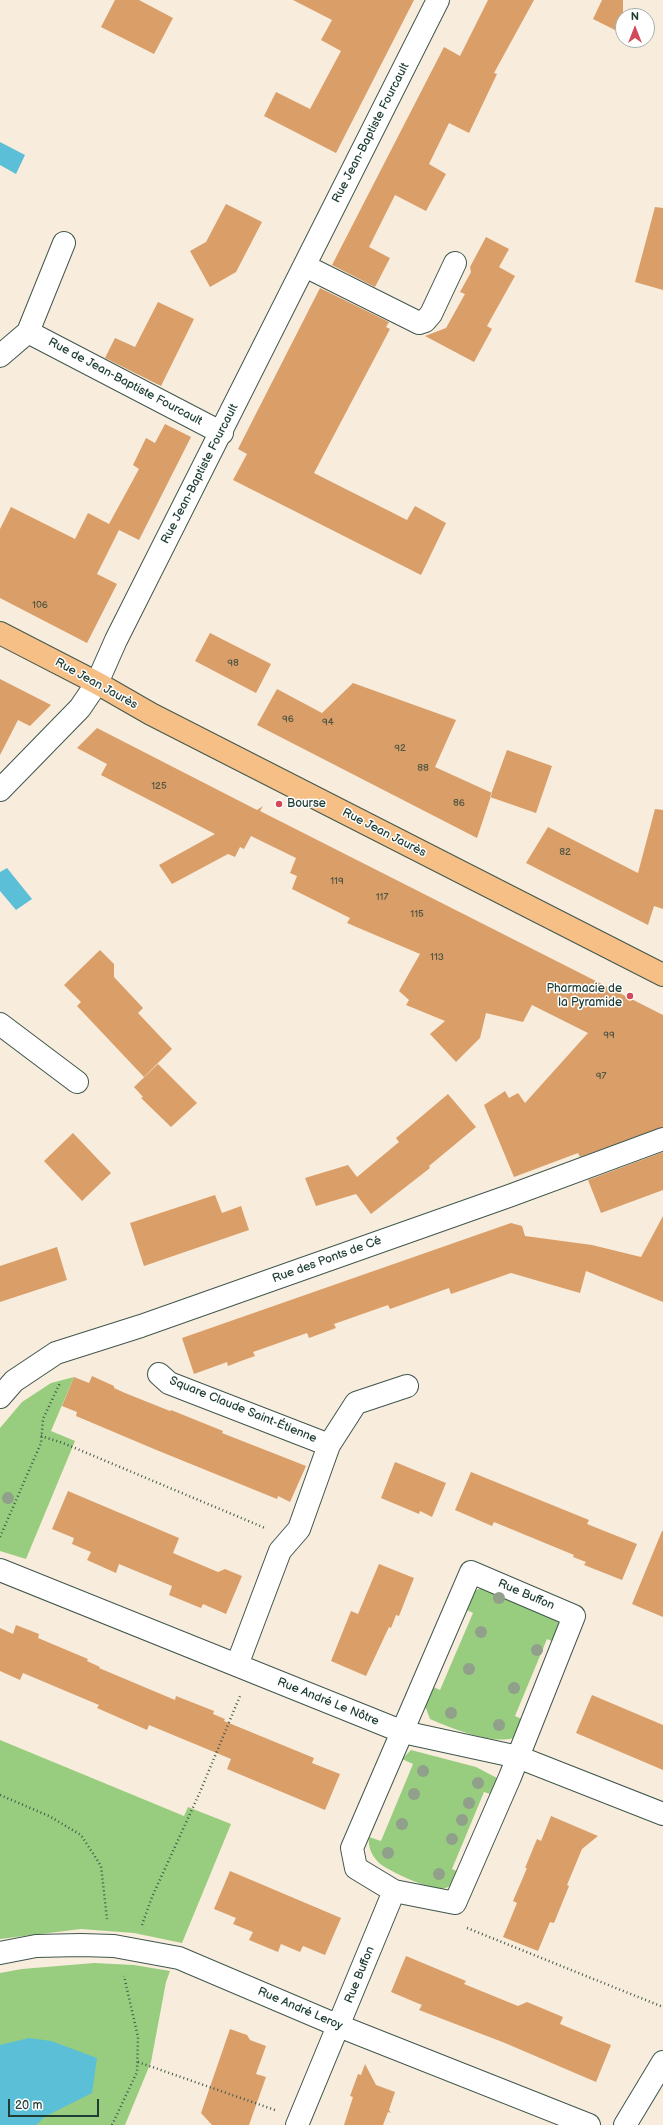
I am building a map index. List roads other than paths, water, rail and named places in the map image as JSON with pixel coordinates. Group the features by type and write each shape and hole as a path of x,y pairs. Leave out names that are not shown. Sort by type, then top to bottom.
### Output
{"main road":[{"name":"Rue Jean Jaurès","path":"0,634 97,683 151,714 663,975"}],"street":[{"name":"Rue Jean-Baptiste Fourcault","path":"0,790 80,708 97,683 116,640 222,433 438,0"},
{"path":"0,356 28,332 64,243"},
{"path":"305,266 419,323 426,321 431,314 455,263"},
{"name":"Rue de Jean-Baptiste Fourcault","path":"28,332 222,433"},
{"path":"0,1024 77,1082"},
{"name":"Rue des Ponts de Cé","path":"0,1397 14,1381 56,1353 141,1326 509,1196 663,1139"},
{"name":"Square Claude Saint-Étienne","path":"159,1374 169,1383 329,1445"},
{"name":"Square Claude Saint-Étienne","path":"237,1664 280,1551 299,1529 329,1445 356,1403 407,1386"},
{"name":"Rue André Le Nôtre","path":"0,1570 403,1732 518,1758 663,1814"},
{"name":"Rue Buffon","path":"471,1572 574,1616 518,1758 455,1903 394,1891 356,1868 352,1848 471,1572"},
{"name":"Rue Buffon","path":"299,2122 394,1891"},
{"name":"Rue André Leroy","path":"0,1954 36,1946 81,1945 114,1946 180,1958 339,2026 589,2125"},
{"path":"625,2125 663,2062"}],"water":[{"path":"0,142 25,155 16,174 0,165"},
{"path":"7,868 32,899 16,910 0,891 0,872"},
{"path":"29,2038 51,2041 97,2058 92,2093 46,2116 36,2125 0,2125 0,2045"}],"place":[{"name":"Bourse","path":"279,804"},
{"name":"Pharmacie de la Pyramide","path":"630,996"}]}
